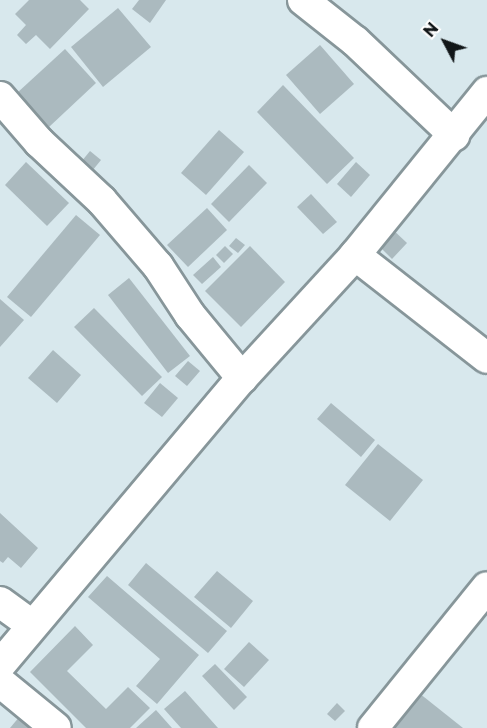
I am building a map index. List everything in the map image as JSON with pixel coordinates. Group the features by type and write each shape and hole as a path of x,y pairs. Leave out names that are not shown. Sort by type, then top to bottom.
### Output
{"street":[{"path":"303,0 355,41 454,135"},
{"path":"0,665 243,378 355,255 487,93"},
{"path":"0,97 39,142 102,201 158,266 190,315 243,378"},
{"path":"355,255 487,358"},
{"path":"373,728 487,587"},
{"path":"0,602 32,626"},
{"path":"0,682 56,728"}],"building":[{"path":"29,0 80,0 89,9 50,49 36,35 26,44 17,35 26,25 15,14"},
{"path":"139,0 166,0 150,23 132,9"},
{"path":"118,8 151,47 103,87 71,47"},
{"path":"320,45 354,84 320,114 286,75"},
{"path":"65,49 96,83 49,127 17,93"},
{"path":"283,85 354,158 327,184 257,112"},
{"path":"219,130 244,152 206,195 181,173"},
{"path":"90,151 101,160 88,176 77,167"},
{"path":"26,162 69,203 47,226 5,185"},
{"path":"356,162 370,175 351,197 337,184"},
{"path":"249,165 267,183 229,222 211,204"},
{"path":"311,194 337,222 323,234 297,207"},
{"path":"207,208 227,230 188,267 167,245"},
{"path":"76,215 100,235 31,317 7,297"},
{"path":"389,226 407,243 392,259 374,241"},
{"path":"236,238 245,245 238,253 229,246"},
{"path":"225,246 233,254 224,263 216,255"},
{"path":"250,246 285,282 241,327 205,291"},
{"path":"213,257 221,267 202,284 193,275"},
{"path":"129,278 190,356 168,373 108,295"},
{"path":"0,299 24,320 0,347"},
{"path":"94,308 162,377 142,396 74,327"},
{"path":"53,350 81,375 57,403 28,378"},
{"path":"188,361 200,371 187,386 175,376"},
{"path":"160,383 178,398 162,417 144,403"},
{"path":"331,403 375,440 361,457 317,419"},
{"path":"378,444 423,480 390,521 345,485"},
{"path":"0,513 38,548 21,568 8,557 3,563 0,561"},
{"path":"146,563 227,631 208,653 128,585"},
{"path":"217,571 253,601 231,628 194,597"},
{"path":"107,576 199,655 157,704 136,686 160,659 88,597"},
{"path":"75,626 93,645 67,671 106,709 128,687 150,708 130,728 86,728 30,672"},
{"path":"249,642 269,660 244,687 224,669"},
{"path":"215,664 247,697 234,710 202,676"},
{"path":"185,691 218,728 181,728 164,709"},
{"path":"419,693 463,728 391,728"},
{"path":"337,703 345,711 335,721 327,714"},
{"path":"156,710 172,728 136,728"},
{"path":"20,716 34,728 10,728"}]}
